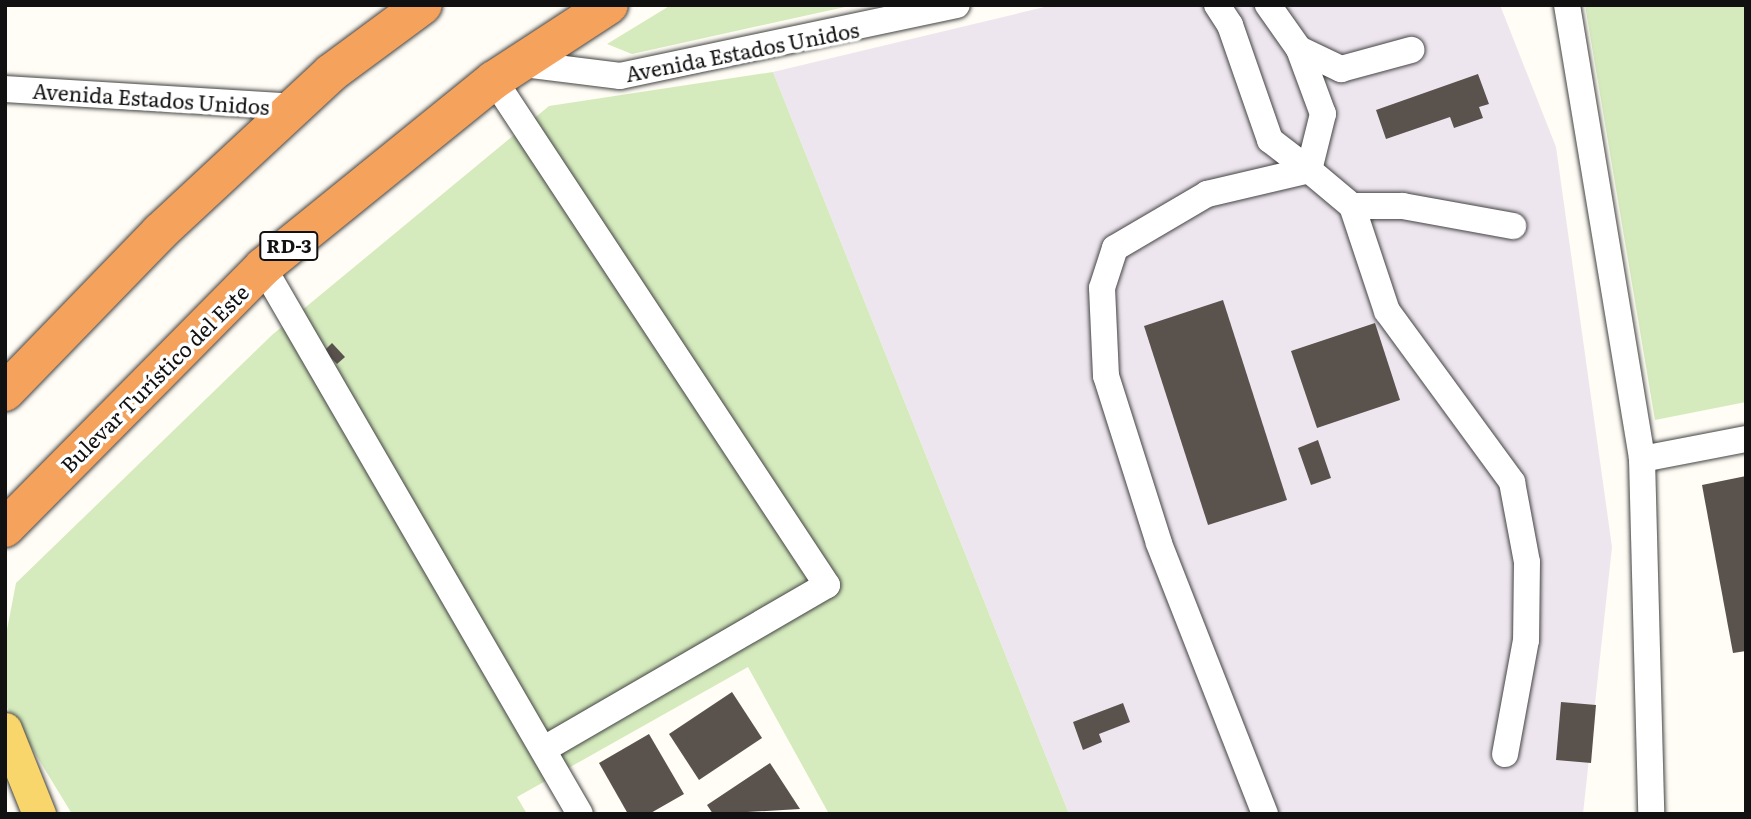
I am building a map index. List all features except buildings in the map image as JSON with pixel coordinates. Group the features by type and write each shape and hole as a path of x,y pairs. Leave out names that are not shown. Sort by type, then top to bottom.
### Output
{"highway":[{"path":"5,392 160,232 296,107 423,5"},
{"name":"Bulevar Turístico del Este","path":"5,528 263,267 509,72 609,5"}],"main road":[{"path":"5,729 24,789"}],"street":[{"name":"Avenida Estados Unidos","path":"509,72 620,76 957,5"},
{"path":"1217,5 1230,25 1270,140 1352,206 1387,311 1512,482 1527,562 1526,640 1504,754"},
{"path":"1268,5 1299,49 1323,114 1309,170"},
{"path":"1567,5 1642,459 1651,814"},
{"path":"1299,49 1341,69 1411,50"},
{"path":"509,72 827,585 544,749"},
{"name":"Avenida Estados Unidos","path":"5,89 296,107"},
{"path":"1265,814 1159,543 1106,376 1102,288 1115,248 1207,194 1309,170"},
{"path":"1352,206 1403,206 1513,226"},
{"path":"263,267 580,814"},
{"path":"1642,459 1746,439"}],"shaded area":[{"path":"1053,5 1500,5 1556,147 1612,547 1583,814 1069,814 773,72"}],"green space":[{"path":"671,5 854,5 632,54 607,44"},
{"path":"1585,5 1746,5 1746,402 1655,420"},
{"path":"773,72 1069,814 829,814 748,667 517,797 527,814 72,814 5,704 5,640 16,583 272,335 549,106"}]}
